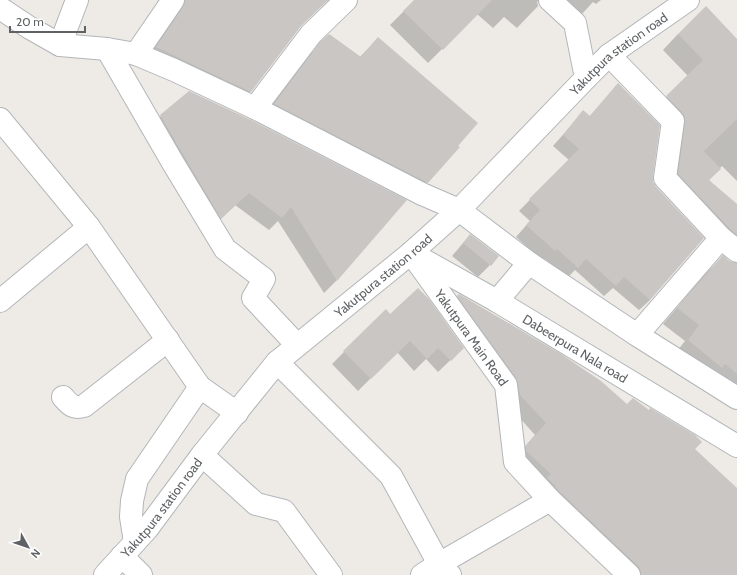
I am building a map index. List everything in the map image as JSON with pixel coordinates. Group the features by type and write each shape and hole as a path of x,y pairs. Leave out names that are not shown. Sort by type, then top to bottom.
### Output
{"street":[{"path":"60,45 76,0"},
{"path":"136,54 173,0"},
{"path":"255,108 311,34 346,0"},
{"path":"550,0 575,23 586,78"},
{"name":"Yakutpura station road","path":"105,575 147,529 202,456 277,362 411,253 459,210 609,55 688,0"},
{"path":"0,8 30,28 60,45 107,49 136,54 255,108 422,194 459,210 529,263 637,335 735,394"},
{"path":"107,49 173,164 225,249 264,279 253,298 297,345"},
{"path":"609,55 673,121 665,178 729,244 637,335"},
{"path":"0,119 89,227 200,386 237,413"},
{"path":"0,301 89,227"},
{"name":"Dabeerpura Nala road","path":"411,253 497,301 737,446"},
{"name":"Yakutpura Main Road","path":"411,253 506,385 515,462 550,500 629,575"},
{"path":"497,301 529,263"},
{"path":"63,397 70,406 79,408 84,406 168,340"},
{"path":"277,362 391,476 437,571 550,500"},
{"path":"141,575 129,549 132,501 137,479 200,386"},
{"path":"202,456 256,504 284,511 331,575"}],"building":[{"path":"185,0 328,0 301,26 251,92 156,47 183,7"},
{"path":"414,0 492,0 443,50 403,11"},
{"path":"706,6 737,39 737,119 704,151 721,169 709,180 737,204 737,235 678,174 685,117 666,96 703,60 678,34"},
{"path":"329,34 361,57 378,37 478,123 458,146 460,147 428,183 274,104 320,42"},
{"path":"618,83 660,125 653,182 704,238 650,300 624,277 616,286 586,259 578,268 557,249 555,251 526,225 540,210 529,199 579,149 563,135 583,110 590,116"},
{"path":"189,91 249,119 407,200 337,281 291,207 282,218 249,193 221,219 160,115"},
{"path":"470,234 499,256 491,266 463,243"},
{"path":"723,255 729,261 737,263 737,374 725,364 722,368 688,340 699,325 677,308"},
{"path":"418,288 429,299 464,348 451,361 438,348 427,359 410,341 371,379 343,351 386,309 390,314"},
{"path":"459,294 561,354 601,381 627,404 633,398 649,410 650,408 695,435 702,442 695,449 737,488 737,575 641,575 641,571 638,566 555,487 556,486 547,478 551,474 526,451 526,445 546,423 520,395 516,378 457,296"}]}
